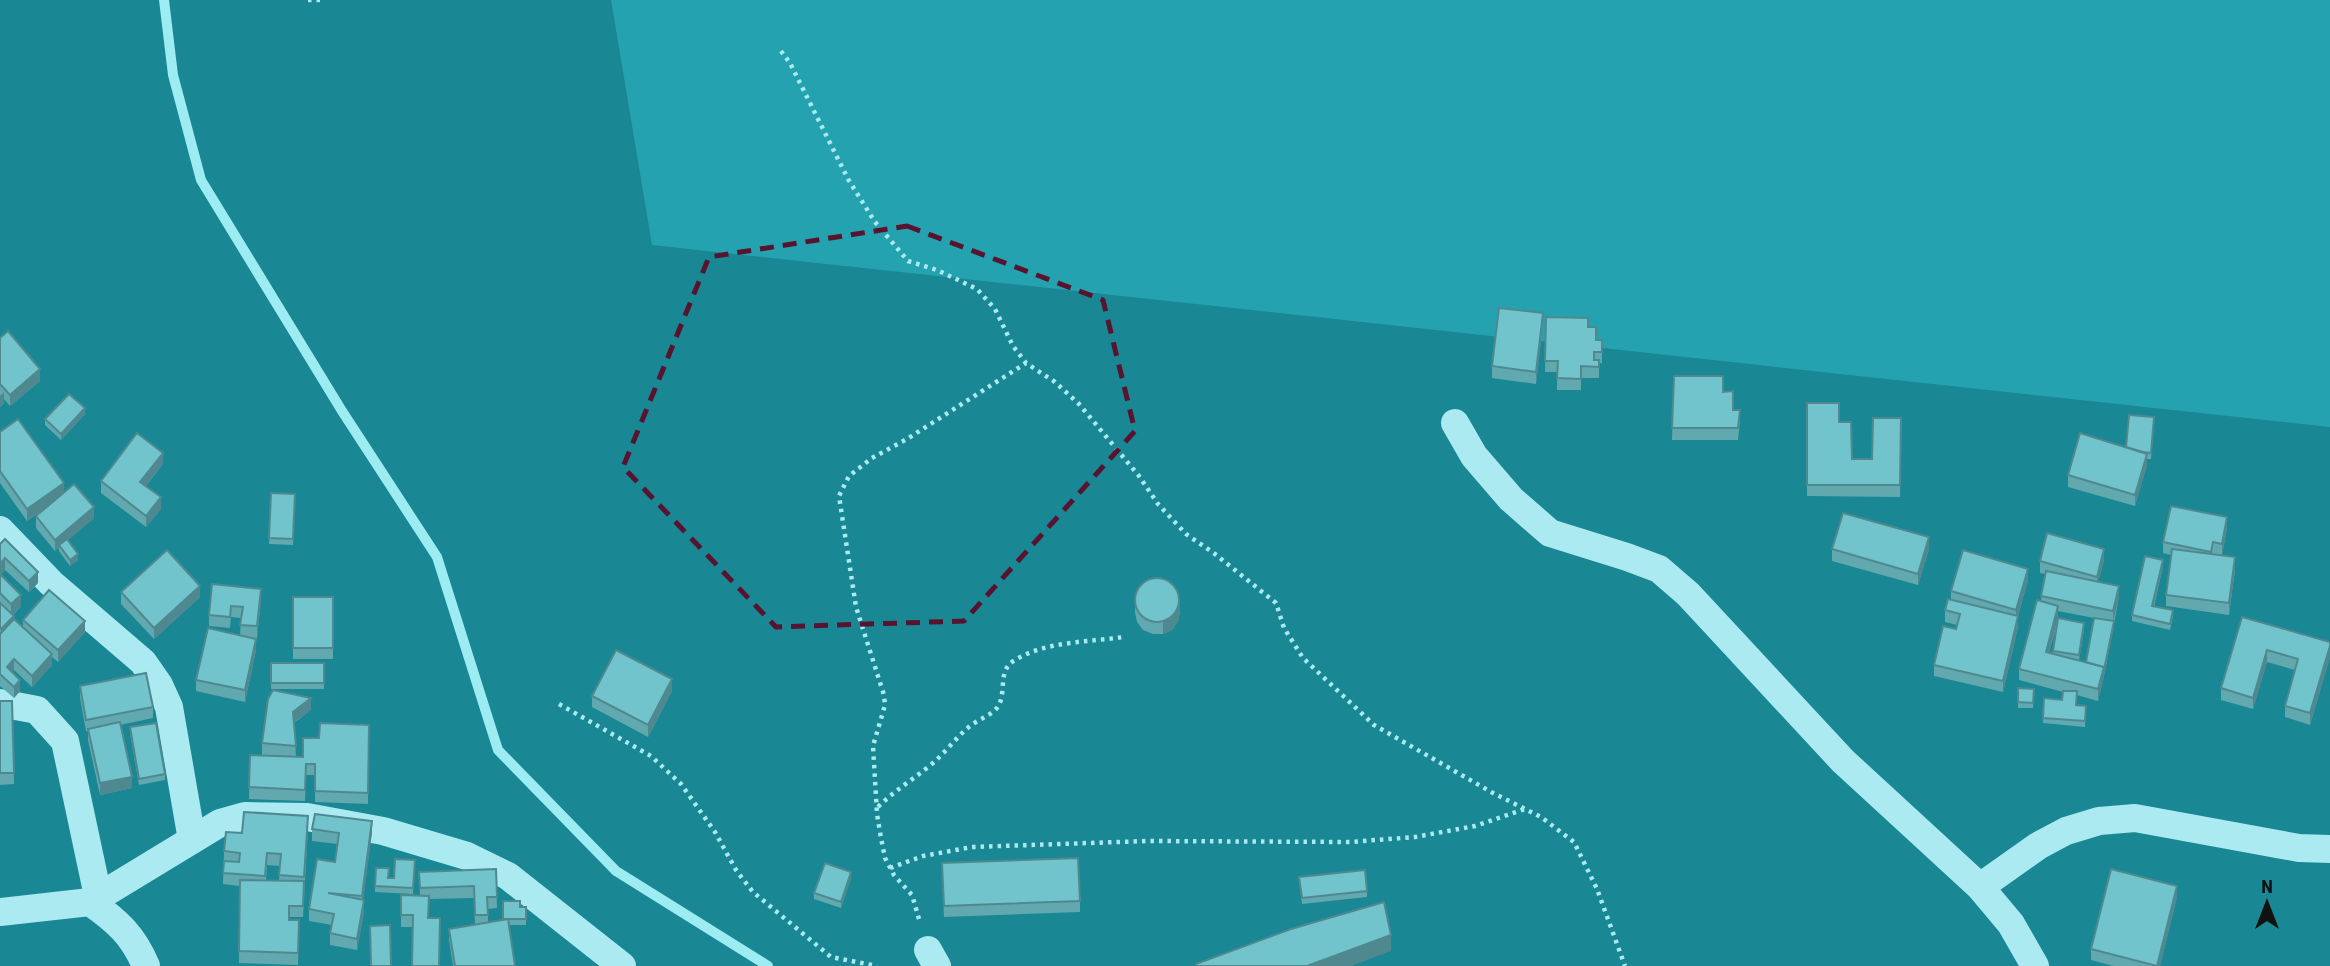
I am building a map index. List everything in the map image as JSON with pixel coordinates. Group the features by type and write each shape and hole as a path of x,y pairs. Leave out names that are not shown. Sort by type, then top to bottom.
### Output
{"street":[{"path":"1455,423 1474,456 1511,499 1550,533 1627,556 1659,569 1688,594 1843,761 1980,887 2011,925 2035,966"},
{"path":"0,530 51,583 144,662 159,685 169,707 192,839"},
{"path":"0,703 37,710 65,741 94,899 138,947 146,966"},
{"path":"0,912 94,899 220,823 244,816 307,817 383,831 467,856 508,876 622,966"},
{"path":"1980,887 2038,846 2066,831 2099,821 2135,818 2299,848 2330,849"}],"path":[{"path":"308,0 324,0"},
{"path":"780,51 790,63 848,179 885,235 908,261 937,270 977,289 995,309 1013,346 1026,363 1079,404 1139,476 1158,504 1186,534 1216,554 1276,603 1284,628 1303,658 1374,725 1493,793 1542,817 1574,842 1597,888 1625,966"},
{"path":"933,958 912,895 890,868 881,838 873,746 885,705 884,695 856,607 839,496 849,476 872,458 907,439 1026,363"},
{"path":"877,807 898,787 929,766 973,723 989,715 998,706 1007,665 1015,659 1039,649 1124,637"},
{"path":"559,704 651,756 661,765 681,785 753,892 831,957 877,966"},
{"path":"890,868 923,856 972,847 1147,841 1350,842 1415,837 1475,826 1525,809"}],"highlighted area":[{"path":"907,226 1103,300 1135,431 964,621 776,627 623,467 709,257"}],"shaded area":[{"path":"611,0 2330,0 2330,427 652,245"}],"building":[{"path":"1499,308 1543,313 1536,372 1492,366"},
{"path":"1546,317 1588,318 1588,327 1596,327 1596,340 1602,340 1602,352 1594,352 1594,360 1599,360 1599,367 1581,366 1581,379 1557,378 1558,361 1545,361"},
{"path":"8,331 40,369 10,395 0,384 0,338"},
{"path":"1674,376 1723,376 1723,392 1733,391 1733,410 1740,410 1738,428 1672,428"},
{"path":"69,394 85,408 61,434 45,419"},
{"path":"1807,403 1839,403 1839,422 1851,422 1852,459 1872,459 1873,418 1901,418 1900,485 1807,485"},
{"path":"2129,415 2154,417 2151,453 2126,447"},
{"path":"18,419 64,483 27,509 0,471 0,432"},
{"path":"137,433 163,453 140,482 161,497 146,516 101,481"},
{"path":"2080,433 2147,454 2135,495 2068,475"},
{"path":"74,484 94,507 55,540 36,516"},
{"path":"271,493 295,494 293,539 269,538"},
{"path":"2171,506 2227,517 2222,544 2213,542 2211,552 2163,542"},
{"path":"1843,513 1929,537 1918,574 1832,549"},
{"path":"2047,533 2104,549 2097,577 2040,561"},
{"path":"5,539 38,572 29,581 5,558 0,564 0,544"},
{"path":"67,539 78,554 70,560 59,545"},
{"path":"2172,549 2235,557 2229,603 2166,595"},
{"path":"167,550 200,586 154,628 121,592"},
{"path":"1963,550 2028,569 2016,610 1951,591"},
{"path":"2145,556 2163,560 2152,606 2173,610 2170,624 2132,615"},
{"path":"2046,571 2119,586 2113,611 2041,596"},
{"path":"0,574 21,595 11,604 0,593"},
{"path":"1157,578 1166,579 1173,584 1178,591 1178,609 1173,616 1166,621 1157,622 1148,621 1141,616 1136,609 1135,600 1136,591 1141,584 1148,579"},
{"path":"212,584 261,589 257,626 240,625 243,607 231,606 230,617 209,615"},
{"path":"49,590 85,621 58,650 23,620"},
{"path":"293,597 333,597 333,648 293,648"},
{"path":"1948,599 2018,616 2003,681 1934,665 1943,626 1956,629 1960,614 1945,610"},
{"path":"2037,600 2058,606 2046,652 2104,667 2098,689 2019,669"},
{"path":"0,603 14,616 1,629 0,628"},
{"path":"2242,617 2330,642 2310,713 2285,706 2298,659 2267,650 2253,698 2221,688"},
{"path":"2058,618 2084,623 2079,655 2053,651"},
{"path":"2094,618 2114,621 2104,670 2104,667 2086,662"},
{"path":"14,619 52,654 32,676 14,659 7,667 20,680 14,687 0,674 0,634"},
{"path":"208,628 256,639 245,690 196,680"},
{"path":"616,650 672,679 648,725 592,696"},
{"path":"271,663 324,663 324,683 271,683"},
{"path":"146,673 153,707 86,720 80,686"},
{"path":"2018,688 2034,689 2033,703 2018,702"},
{"path":"273,690 311,698 293,712 296,746 262,743 268,699"},
{"path":"2063,691 2077,691 2076,705 2086,706 2085,721 2043,718 2044,698 2062,700"},
{"path":"0,701 12,701 14,773 0,773"},
{"path":"120,722 132,777 100,783 88,729"},
{"path":"156,723 165,774 139,779 130,727"},
{"path":"320,723 369,725 368,793 315,791 315,764 306,764 305,790 249,787 250,755 303,757 303,738 319,738"},
{"path":"244,812 308,816 304,877 279,875 281,854 267,853 265,876 223,873 224,861 239,862 240,853 224,851 226,832 242,833"},
{"path":"315,814 372,821 362,896 328,893 364,900 357,939 330,933 334,914 309,909 317,859 335,862 339,833 312,829"},
{"path":"1078,858 1080,901 944,906 942,863"},
{"path":"395,859 415,860 413,888 375,886 376,868 389,868 388,878 394,878"},
{"path":"825,863 851,872 841,902 814,893"},
{"path":"496,869 497,897 487,897 488,915 475,915 474,886 420,888 419,872"},
{"path":"2111,869 2177,886 2157,966 2091,949"},
{"path":"1365,870 1367,891 1302,898 1299,877"},
{"path":"240,880 304,881 303,906 289,906 289,920 299,920 298,953 239,951"},
{"path":"401,895 429,896 428,918 440,918 439,966 412,966 413,915 401,915"},
{"path":"503,901 520,901 520,907 526,907 526,919 503,919"},
{"path":"1384,902 1391,935 1307,966 1196,964 1291,929"},
{"path":"508,919 515,966 455,966 449,929"},
{"path":"390,925 391,966 371,966 370,926"}],"waterway":[{"path":"164,0 173,75 201,180 342,411 437,557 498,750 616,871 768,966"}]}
